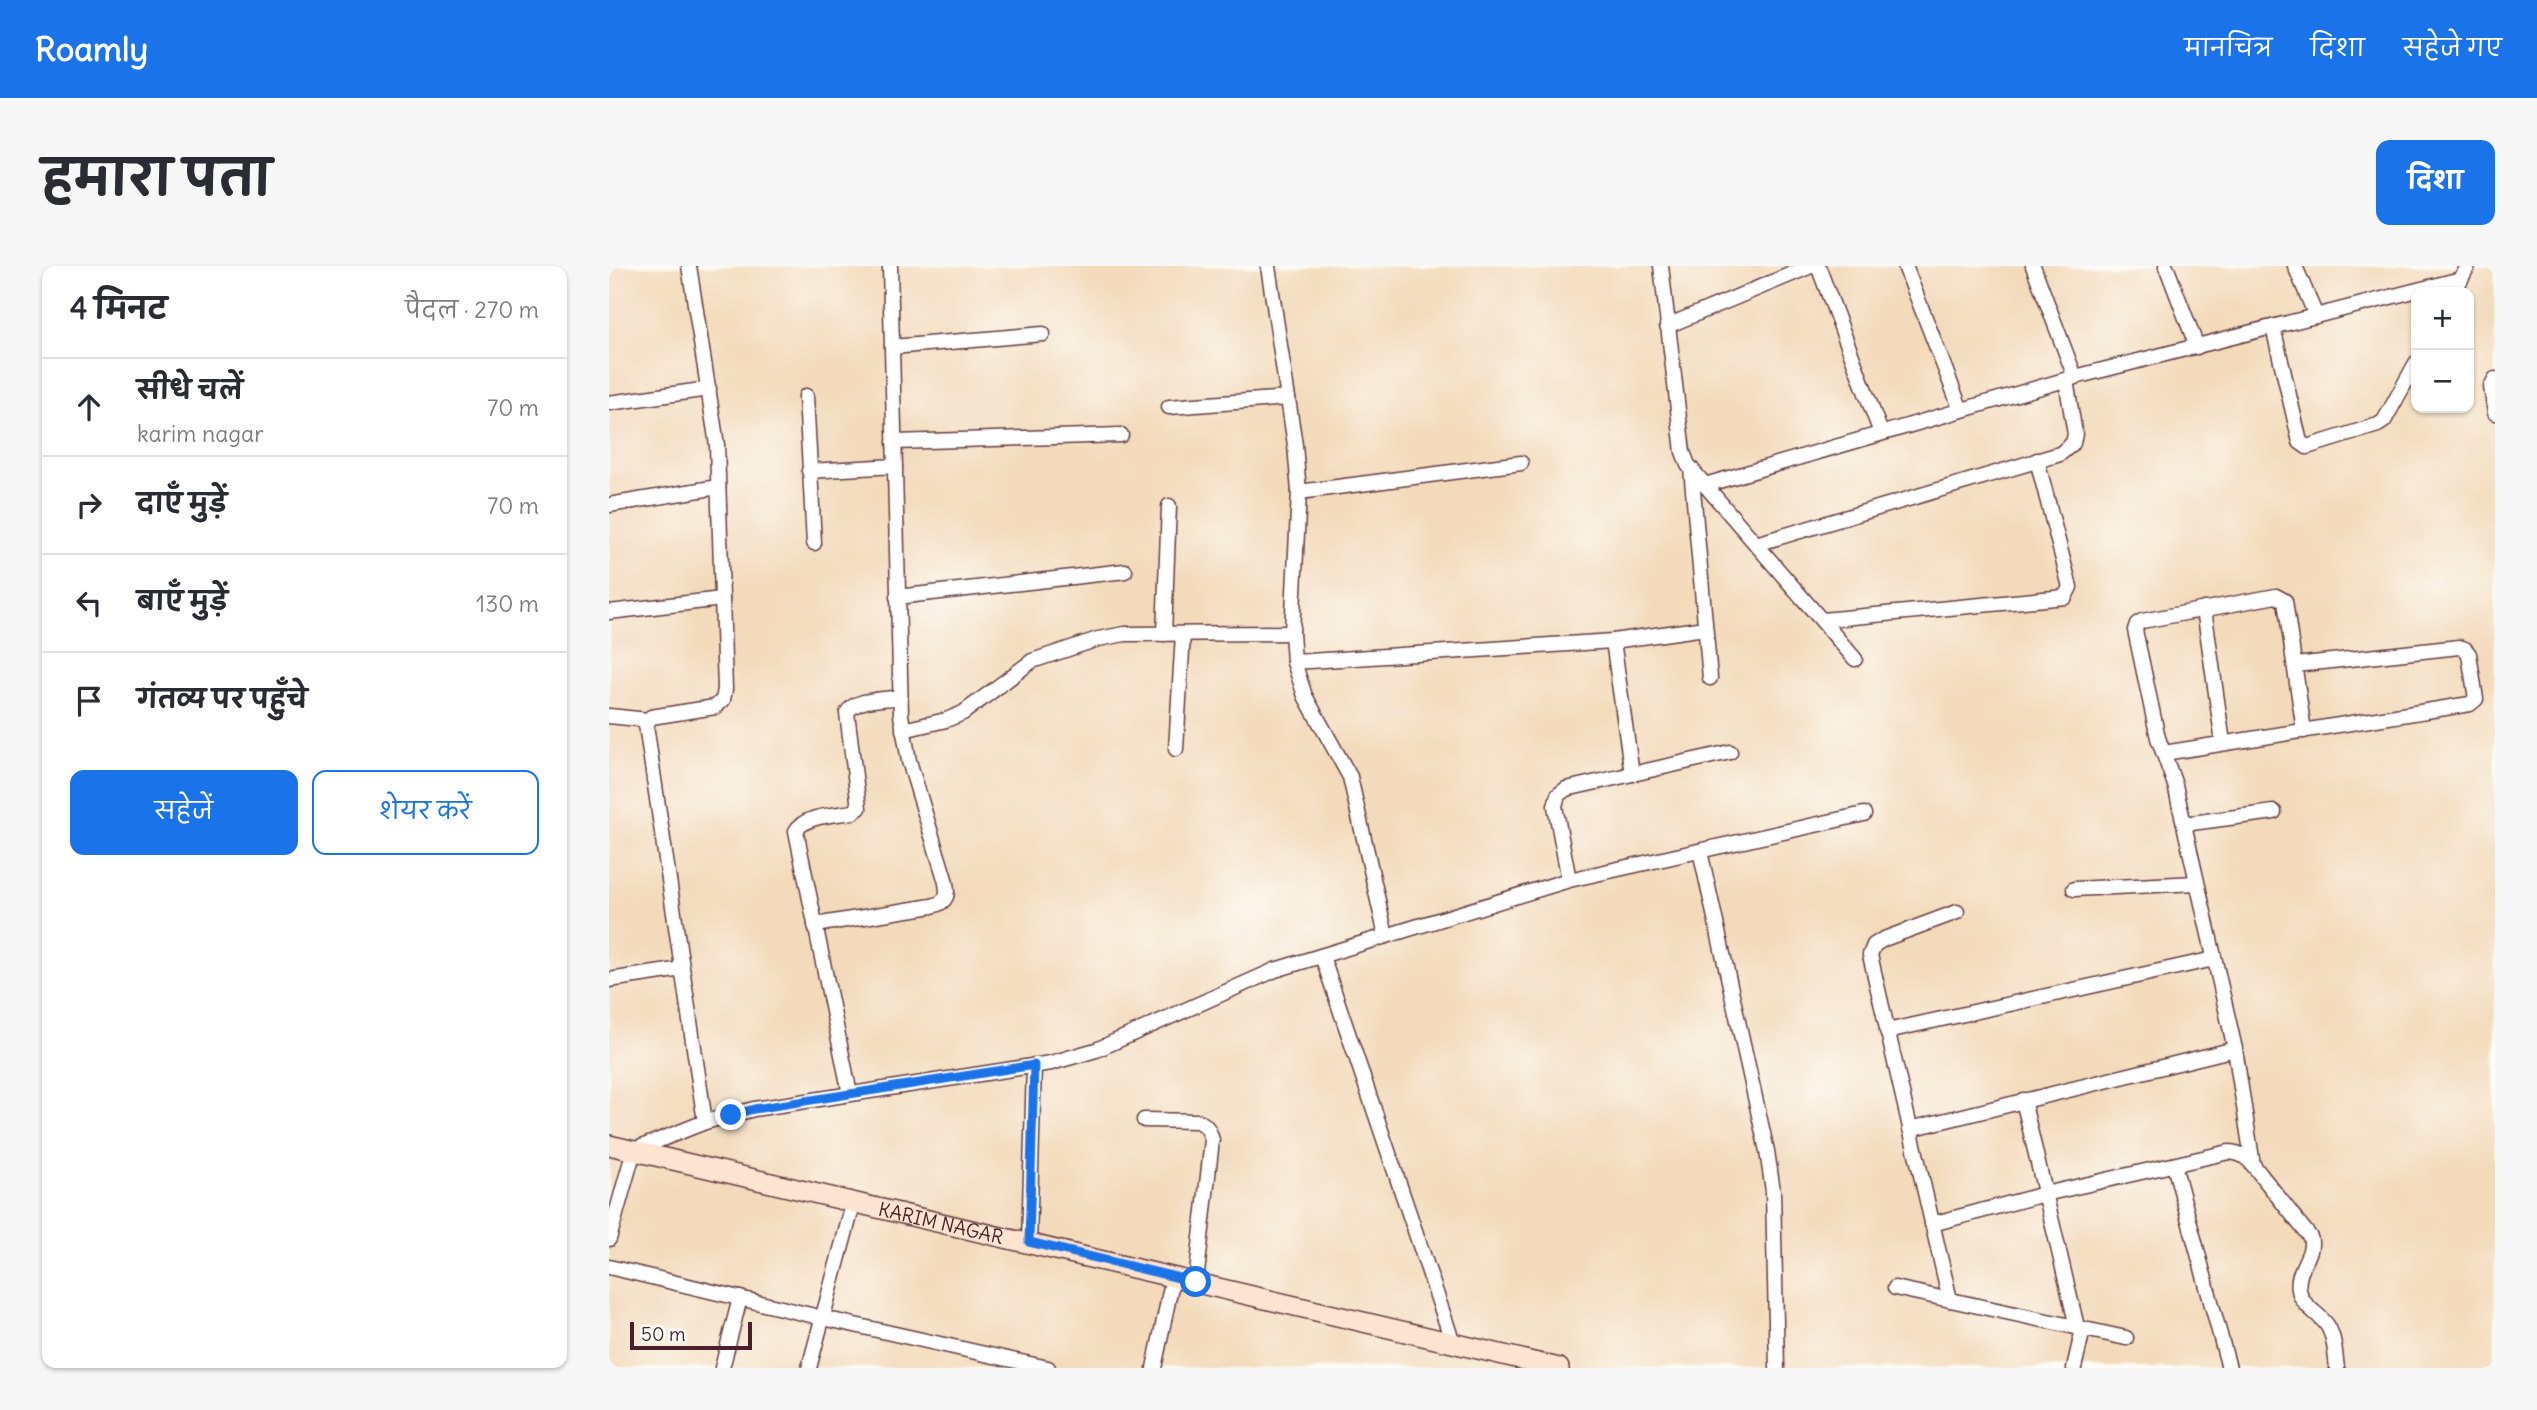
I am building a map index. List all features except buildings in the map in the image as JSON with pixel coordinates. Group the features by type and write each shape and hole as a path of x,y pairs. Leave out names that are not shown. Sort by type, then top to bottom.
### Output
{"street":[{"path":"609,716 648,720 709,709 723,700 725,690 715,428 689,266"},
{"path":"815,925 939,905 948,896 909,761 899,697 890,266"},
{"path":"1268,266 1299,492 1292,633 1294,662 1305,696 1350,777 1386,936"},
{"path":"1661,266 1683,452 1691,468 1705,485 1855,659"},
{"path":"1667,326 1811,266"},
{"path":"1818,266 1881,433"},
{"path":"1905,266 1961,410"},
{"path":"1756,544 2060,454 2073,443 2075,434 2070,379 2033,266"},
{"path":"2166,266 2197,346"},
{"path":"2295,266 2316,316"},
{"path":"1705,485 2070,379 2316,316 2457,286 2468,266"},
{"path":"2273,327 2300,442 2307,447 2384,421 2411,372"},
{"path":"892,347 1043,334"},
{"path":"2494,385 2495,412"},
{"path":"609,403 709,388"},
{"path":"806,396 814,544"},
{"path":"1169,407 1288,397"},
{"path":"894,442 1121,435"},
{"path":"1822,620 2065,597 2070,587 2037,460"},
{"path":"1299,492 1521,463"},
{"path":"809,471 895,466"},
{"path":"1691,468 1710,678"},
{"path":"609,505 718,487"},
{"path":"1164,634 1169,506"},
{"path":"897,597 1125,571"},
{"path":"2253,1165 2235,1049 2172,775 2158,738 2135,630 2142,621 2281,597 2285,601 2304,731"},
{"path":"609,612 722,598"},
{"path":"2204,609 2224,743"},
{"path":"1294,662 1613,641 1705,628"},
{"path":"903,730 946,720 963,713 1025,664 1115,635 1292,633"},
{"path":"1176,749 1183,634"},
{"path":"1613,641 1632,774"},
{"path":"2164,753 2470,704 2477,693 2469,654 2459,647 2295,665"},
{"path":"850,1094 796,836 798,826 806,821 853,812 859,808 847,713 849,708 859,703 899,697"},
{"path":"648,720 646,726 705,1122"},
{"path":"1569,880 1555,806 1558,795 1566,789 1730,752"},
{"path":"2184,824 2274,812"},
{"path":"609,1239 633,1150 705,1122 754,1109 1034,1065 1096,1050 1257,977 1386,936 1569,880 1864,814"},
{"path":"1700,851 1769,1164 1773,1191 1777,1368"},
{"path":"2074,889 2197,883"},
{"path":"1950,1300 1870,955 1874,945 1884,939 1957,912"},
{"path":"1322,956 1453,1343"},
{"path":"1887,1031 2214,960"},
{"path":"609,980 683,969"},
{"path":"1910,1129 2235,1049"},
{"path":"1029,1242 1034,1065"},
{"path":"2023,1100 2080,1328 2074,1368"},
{"path":"1144,1120 1198,1121 1205,1124 1212,1140 1196,1282"},
{"name":"KARIM NAGAR","path":"609,1144 1453,1343 1515,1363 1559,1368"},
{"path":"1932,1224 2045,1194 2229,1152 2238,1153 2247,1157 2311,1237 2312,1248 2299,1276 2298,1288 2302,1300 2328,1327 2337,1368"},
{"path":"2173,1165 2229,1368"},
{"path":"810,1368 854,1201"},
{"path":"609,1267 1048,1368"},
{"path":"1154,1368 1173,1277"},
{"path":"1895,1288 2126,1338"},
{"path":"722,1368 740,1298"}],"route":[{"path":"731,1115 754,1109 1034,1065 1029,1242 1196,1282"}]}
